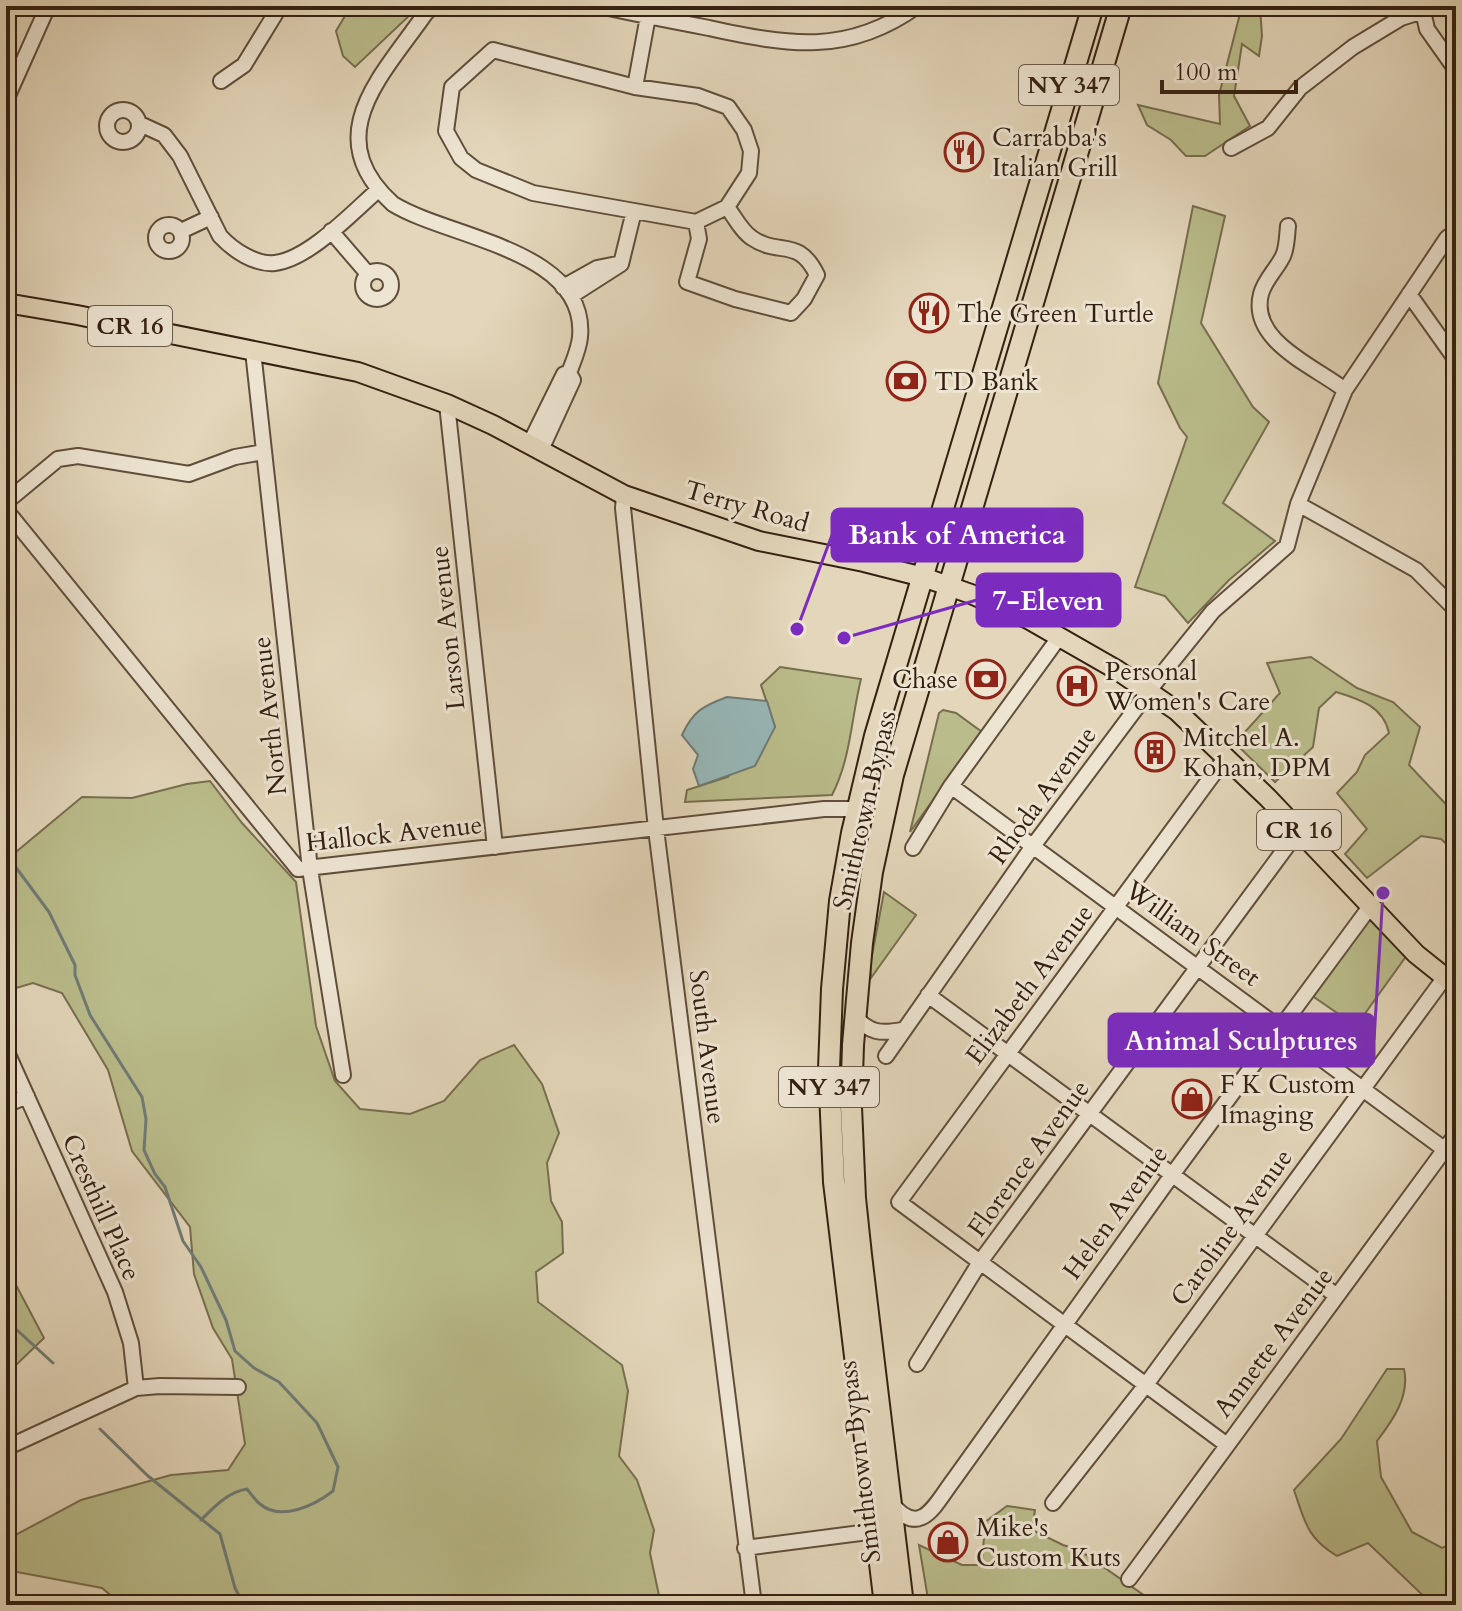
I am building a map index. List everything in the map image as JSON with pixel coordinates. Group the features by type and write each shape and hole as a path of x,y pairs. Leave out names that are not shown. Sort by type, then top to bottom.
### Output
{"highway":[{"name":"Smithtown Bypass","path":"885,1605 836,1197 829,1100 835,946 858,809 875,736 1093,6"},
{"name":"Smithtown Bypass","path":"903,1605 855,1198 851,1107 854,1016 862,943 893,775 1121,6"}],"main road":[{"name":"Terry Road","path":"6,303 358,372 447,404 493,425 624,495 759,541 923,577 1014,613 1060,636 1177,711 1372,904 1416,954 1451,982"}],"street":[{"path":"6,100 48,6"},
{"path":"221,81 244,65 277,11 276,6"},
{"path":"433,6 362,109 359,132 361,160 378,190 402,210 543,267 567,291 579,318 580,334 569,373 573,380 534,449"},
{"path":"599,6 764,40 820,44 875,30 917,6"},
{"path":"1231,148 1268,128 1300,88 1353,47 1401,18 1424,9 1427,29 1456,70"},
{"path":"635,87 648,16"},
{"path":"493,50 635,87 698,96 728,107 744,130 751,151 749,173 727,207 696,222 533,193 476,170 461,158 446,131 452,87 493,50"},
{"path":"140,124 164,135 180,156 220,236 230,247 253,260 275,263 301,253 378,190"},
{"path":"696,222 699,239 687,282 735,299 791,313 804,299 817,275 810,260 803,253 752,238 727,207"},
{"path":"567,291 597,268 621,264 634,211"},
{"path":"181,231 211,217"},
{"path":"1288,226 1284,255 1267,279 1261,294 1259,311 1263,326 1275,342 1345,390"},
{"path":"331,231 368,274"},
{"name":"Rhoda Avenue","path":"886,1056 1033,846 1149,691 1213,611 1287,546 1298,504 1345,390 1447,238 1456,231"},
{"path":"1409,294 1456,360"},
{"name":"North Avenue","path":"253,351 310,869 343,1075"},
{"name":"Larson Avenue","path":"447,404 495,847"},
{"path":"7,511 58,459 78,456 189,474 235,457 264,452"},
{"name":"South Avenue","path":"624,495 656,829 754,1605"},
{"path":"1298,504 1416,570 1456,610"},
{"name":"Hallock Avenue","path":"7,511 298,869 824,809 858,809"},
{"path":"913,848 951,786 1060,636"},
{"name":"Elizabeth Avenue","path":"980,1262 899,1202 1226,757"},
{"name":"William Street","path":"951,786 1444,1149"},
{"name":"Florence Avenue","path":"917,1364 980,1262 1299,830"},
{"name":"Helen Avenue","path":"891,1503 905,1518 914,1520 924,1517 1372,904"},
{"name":"Caroline Avenue","path":"1053,1503 1145,1386 1363,1088 1451,982"},
{"path":"928,995 1337,1296"},
{"path":"854,1016 866,1028 878,1033 902,1030"},
{"name":"Cresthill Place","path":"6,1050 115,1292 131,1343 136,1388"},
{"path":"6,1105 27,1096"},
{"name":"Annette Avenue","path":"1129,1579 1456,1134"},
{"path":"980,1262 1227,1445"},
{"path":"6,1448 136,1388 238,1387"},
{"path":"745,1548 876,1531"}],"green space":[{"path":"351,6 415,6 410,15 355,67 343,56 336,31"},
{"path":"1242,6 1260,6 1262,36 1259,56 1242,44 1234,96 1250,126 1205,156 1186,156 1171,140 1147,125 1138,105 1220,124 1219,95"},
{"path":"1193,206 1225,216 1201,323 1253,407 1269,422 1223,503 1275,541 1229,580 1188,623 1165,596 1135,587 1187,437 1158,383"},
{"path":"1311,657 1357,688 1393,702 1420,727 1409,765 1456,815 1456,853 1441,839 1421,836 1367,878 1345,854 1367,829 1337,793 1357,772 1365,755 1389,733 1376,710 1361,701 1336,692 1319,708 1313,747 1275,782 1235,743 1280,693 1267,663"},
{"path":"780,667 861,679 847,753 832,795 685,802 687,790 728,777 775,727 761,685"},
{"path":"943,710 956,713 982,732 910,832 939,713"},
{"path":"210,781 242,823 296,882 316,1026 335,1081 360,1109 410,1114 444,1101 480,1060 514,1045 542,1084 559,1133 547,1163 551,1201 562,1222 563,1253 536,1272 538,1302 622,1365 628,1391 619,1456 637,1480 654,1530 650,1553 661,1605 122,1605 102,1588 6,1570 6,1540 81,1500 171,1475 228,1470 245,1444 232,1359 213,1328 194,1274 190,1227 132,1151 108,1070 62,993 33,983 6,991 6,880 9,863 16,852 82,797 132,798"},
{"path":"884,892 916,915 871,978 870,966"},
{"path":"1371,917 1407,955 1356,1026 1311,995"},
{"path":"6,1266 44,1338 11,1370 6,1369"},
{"path":"1387,1369 1404,1369 1405,1389 1399,1407 1377,1441 1381,1477 1412,1532 1442,1548 1456,1542 1456,1596 1450,1605 1433,1605 1368,1543 1337,1556 1327,1549 1308,1528 1294,1490 1341,1439"},
{"path":"1007,1506 1035,1510 1032,1530 1079,1550 1158,1605 929,1605 919,1545 962,1565 982,1565 985,1522"}],"water":[{"path":"727,697 767,701 775,727 755,766 699,786 693,769 698,755 682,735 700,710"}],"waterway":[{"path":"6,854 49,912 75,965 75,975 90,1015 142,1097 146,1119 144,1150 165,1187 183,1241 201,1267 226,1320 235,1351 254,1368 279,1382 317,1423 338,1467 333,1491 298,1510 278,1512 268,1509 247,1489 228,1496 201,1520"},
{"path":"6,1320 53,1363"},
{"path":"100,1429 148,1476 220,1534 235,1588 244,1605"}],"place":[{"name":"Carrabba's Italian Grill","path":"964,152"},
{"name":"The Green Turtle","path":"929,313"},
{"name":"TD Bank","path":"906,381"},
{"name":"Bank of America","path":"797,629"},
{"name":"7-Eleven","path":"844,638"},
{"name":"Chase","path":"986,679"},
{"name":"Personal Women's Care","path":"1077,686"},
{"name":"Mitchel A. Kohan, DPM","path":"1155,752"},
{"name":"Animal Sculptures","path":"1383,893"},
{"name":"F K Custom Imaging","path":"1192,1099"},
{"name":"Mike's Custom Kuts","path":"948,1542"}]}
